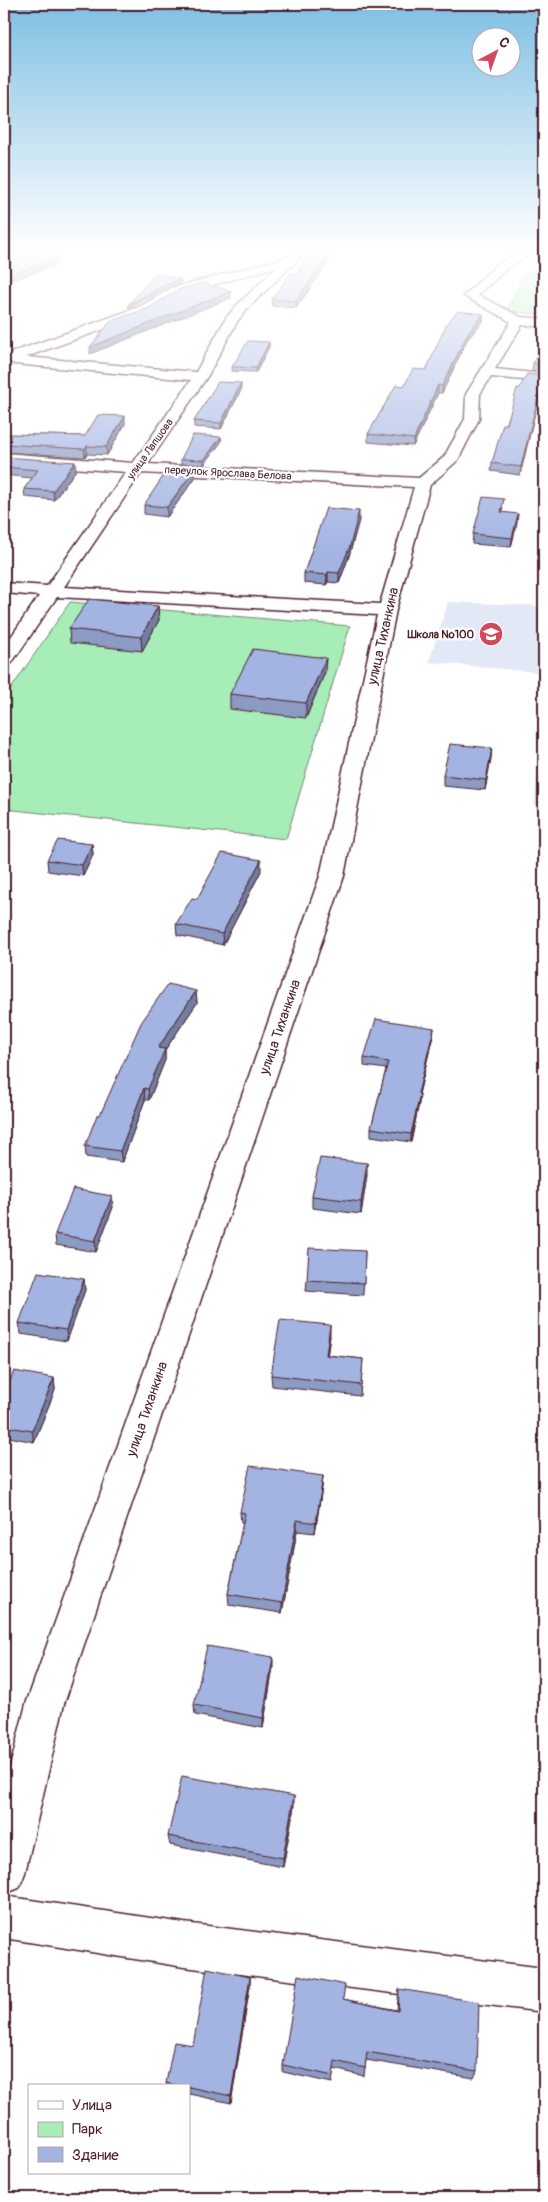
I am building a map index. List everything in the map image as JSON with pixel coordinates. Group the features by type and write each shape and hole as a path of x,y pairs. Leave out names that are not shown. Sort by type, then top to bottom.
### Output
{"street":[{"path":"9,360 32,350"},
{"name":"улица Лапшова","path":"4,660 200,376 215,350"},
{"path":"423,483 450,460 472,419 473,394 500,350"},
{"path":"9,360 200,376"},
{"path":"486,372 544,378"},
{"name":"переулок Ярослава Белова","path":"4,458 136,468 423,483"},
{"name":"улица Тиханкина","path":"4,1873 45,1704 332,876 387,610 423,483"},
{"path":"4,588 144,598 387,610"},
{"path":"4,1917 184,1945 544,1990"}],"shaded area":[{"name":"Школа №100","path":"448,602 544,606 544,673 429,662"},
{"path":"543,721 544,805 534,805"}],"green space":[{"path":"70,602 350,626 286,839 4,809 4,699"}],"building":[{"path":"243,350 265,350 256,368 232,367"},
{"path":"435,350 460,350 442,386 438,385 414,439 368,434 396,385 404,386 413,369 426,370"},
{"path":"540,350 544,350 544,366 533,363"},
{"path":"527,374 543,376 521,467 492,463 503,424 507,424 517,388 519,389"},
{"path":"218,382 241,383 221,423 194,421"},
{"path":"98,415 125,416 106,447 87,446 84,449 4,444 4,434 85,436"},
{"path":"193,435 221,437 204,460 181,459"},
{"path":"4,457 75,462 53,491 24,489 38,470 4,467"},
{"path":"174,467 195,469 167,507 144,505 166,472 171,473"},
{"path":"483,497 504,499 501,512 518,514 512,538 473,534"},
{"path":"326,508 359,511 350,546 339,573 328,572 327,575 304,573"},
{"path":"89,599 158,606 141,637 69,629"},
{"path":"253,649 326,658 306,703 230,694"},
{"path":"450,744 492,748 486,780 443,775"},
{"path":"58,840 92,844 82,865 47,860"},
{"path":"222,853 261,860 222,934 176,924 192,898 197,899"},
{"path":"168,984 196,991 158,1048 165,1049 148,1089 144,1088 120,1151 85,1146 97,1115 100,1115 141,1023"},
{"path":"376,1019 434,1028 418,1094 420,1094 411,1134 371,1128 388,1062 364,1058"},
{"path":"320,1158 367,1163 361,1202 312,1196"},
{"path":"73,1189 112,1196 95,1241 55,1234"},
{"path":"309,1248 365,1251 364,1283 307,1280"},
{"path":"38,1272 84,1279 66,1330 19,1323"},
{"path":"280,1320 330,1325 326,1355 363,1359 361,1385 271,1375"},
{"path":"14,1371 54,1378 32,1431 4,1426 4,1396"},
{"path":"250,1466 323,1476 316,1523 297,1520 282,1603 228,1594 245,1513 240,1512"},
{"path":"207,1646 273,1657 263,1718 194,1705"},
{"path":"182,1776 294,1796 283,1858 168,1836"},
{"path":"207,1968 250,1977 231,2096 190,2087 190,2084 166,2083 174,2042 193,2045"},
{"path":"298,1975 345,1985 343,1999 398,2011 399,1989 479,2002 477,2071 367,2052 365,2068 335,2061 333,2076 283,2065"}],"place":[{"name":"Школа №100","path":"491,634"}]}
